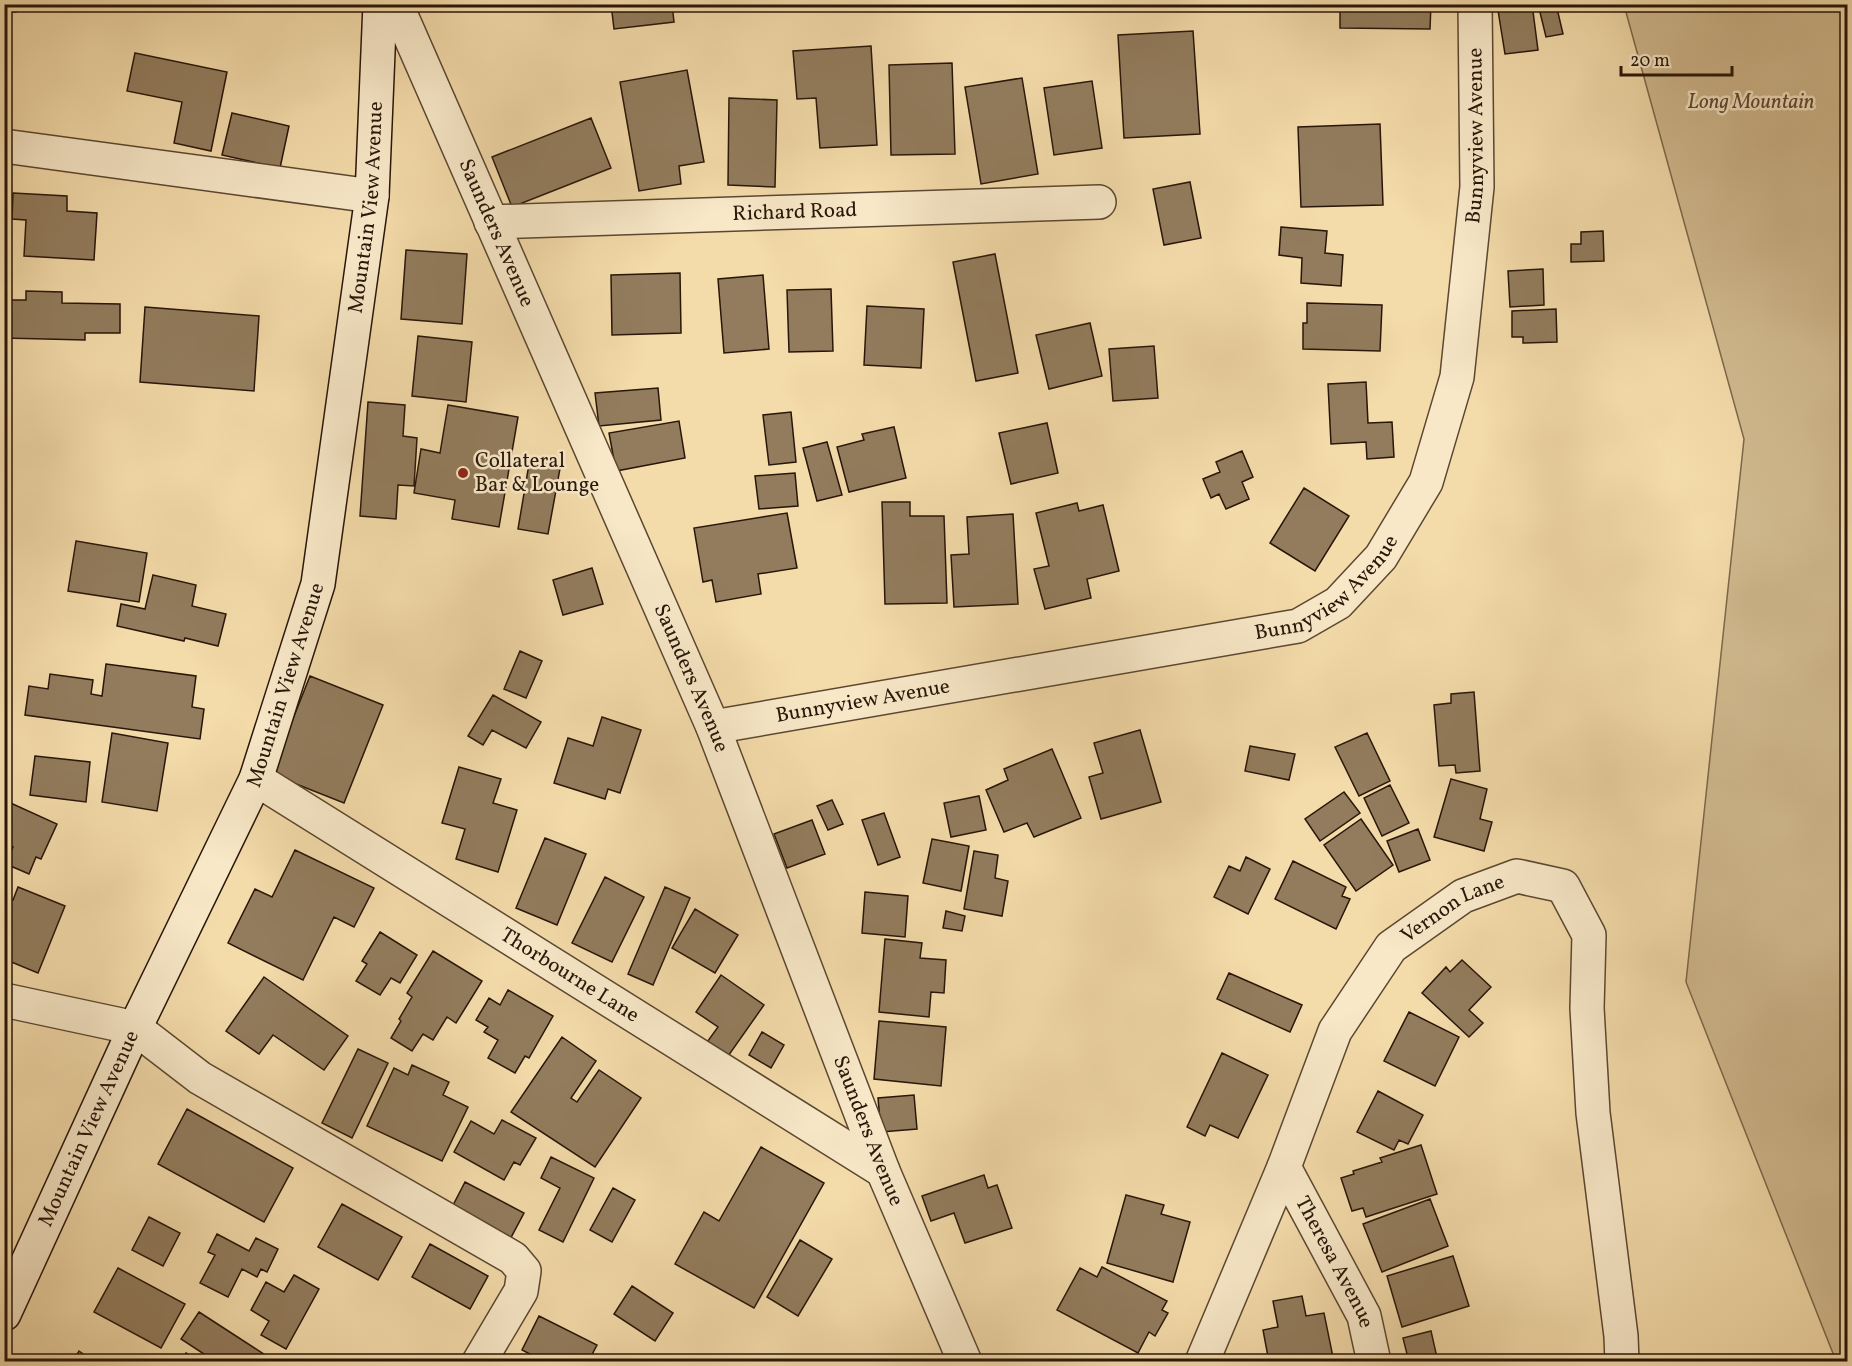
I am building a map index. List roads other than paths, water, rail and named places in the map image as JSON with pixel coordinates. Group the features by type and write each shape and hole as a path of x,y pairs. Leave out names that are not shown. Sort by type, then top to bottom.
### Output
{"street":[{"name":"Mountain View Avenue","path":"4,1314 135,1028 256,779 318,584 372,196 380,4"},
{"name":"Saunders Avenue","path":"396,4 713,727 883,1171 965,1362"},
{"name":"Bunnyview Avenue","path":"713,727 1298,626 1338,603 1381,557 1426,483 1457,377 1477,187 1475,4"},
{"path":"4,146 372,196"},
{"name":"Richard Road","path":"491,222 1099,202"},
{"name":"Thorbourne Lane","path":"256,779 883,1171"},
{"name":"Vernon Lane","path":"1202,1362 1284,1167 1335,1031 1391,947 1463,896 1517,876 1563,886 1589,935 1587,1008 1593,1113 1614,1271 1622,1362"},
{"path":"4,1000 135,1028 200,1078 513,1258 524,1271 521,1291 479,1362"},
{"name":"Theresa Avenue","path":"1284,1167 1364,1316 1374,1362"}],"place":[{"name":"Collateral Bar & Lounge","path":"463,473"}],"park label":[{"name":"Long Mountain","path":"1751,102"}]}
